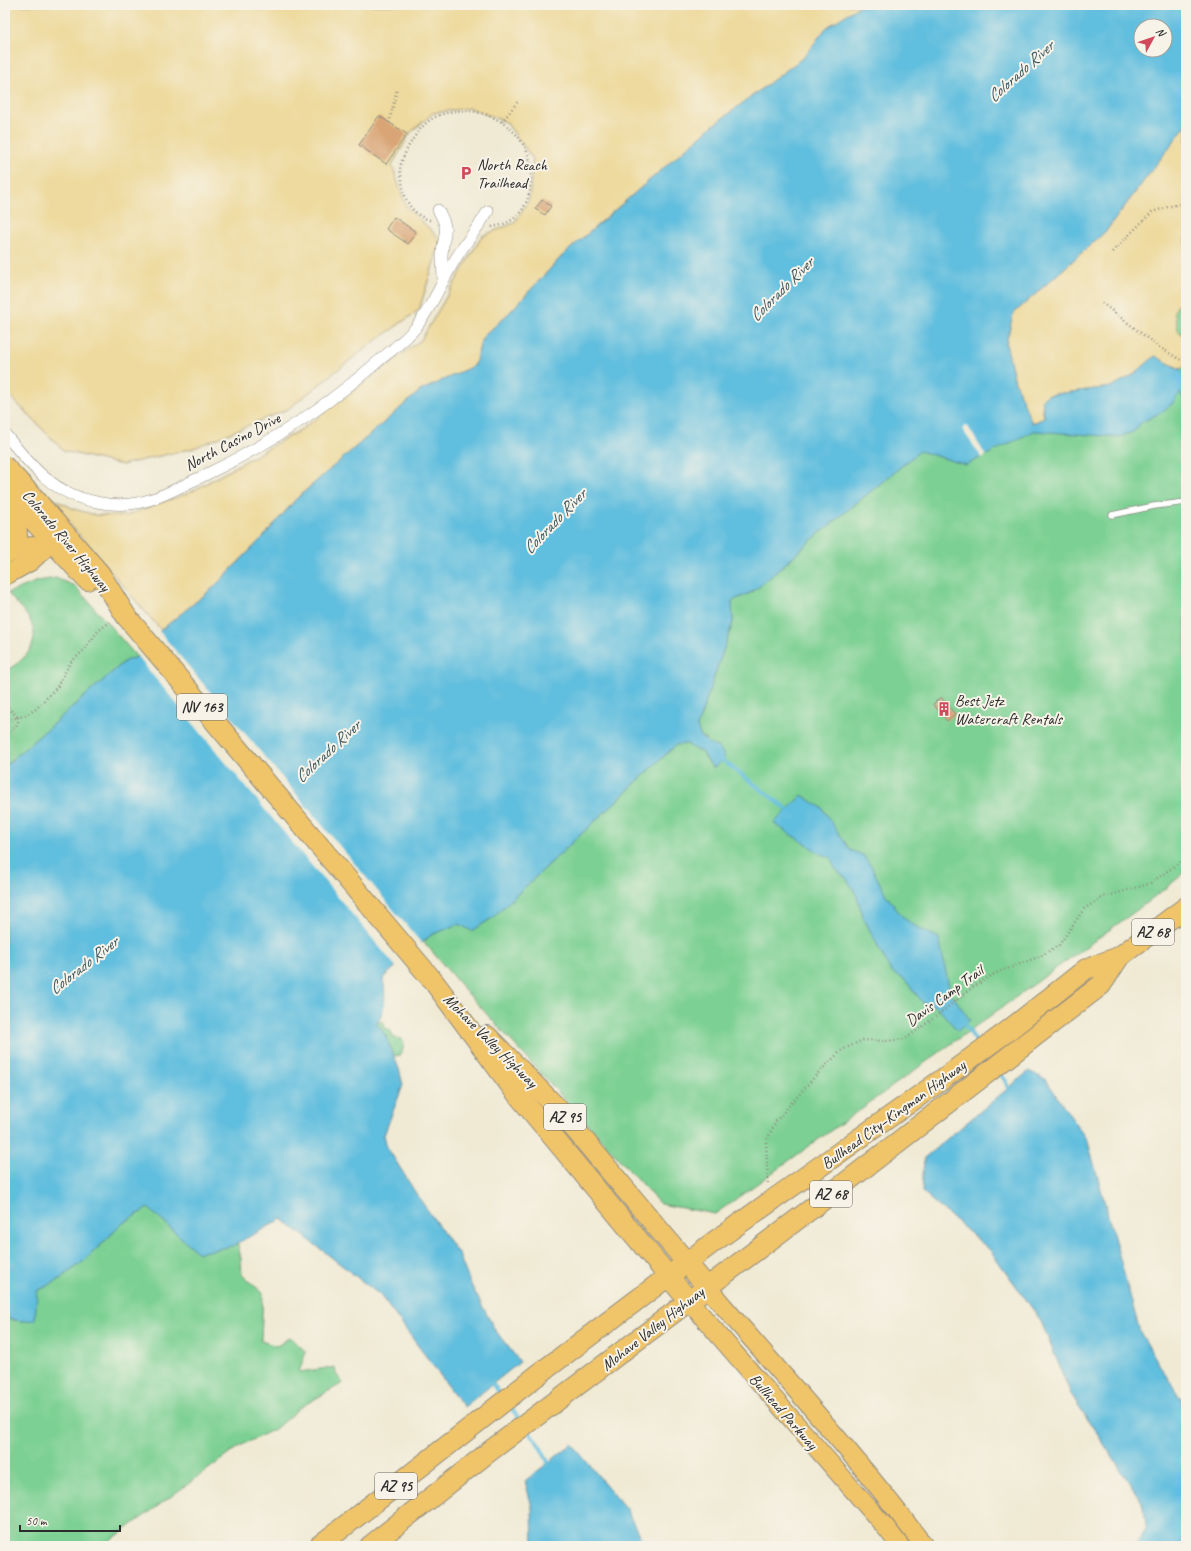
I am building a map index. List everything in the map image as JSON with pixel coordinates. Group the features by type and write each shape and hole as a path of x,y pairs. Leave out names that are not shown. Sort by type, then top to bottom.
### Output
{"highway":[{"name":"Colorado River Highway","path":"5,467 59,538"},
{"name":"Colorado River Highway","path":"5,489 100,574 118,619 279,798"},
{"path":"5,493 16,521 11,552"},
{"name":"Mohave Valley Highway","path":"279,798 434,982 514,1090 668,1276 318,1546"},
{"name":"Bullhead City–Kingman Highway","path":"668,1276 940,1081 1009,1030 1086,969 1119,957 1186,907"},
{"name":"Bullhead City–Kingman Highway","path":"707,1287 823,1200 1101,985 1119,957"},
{"name":"Mohave Valley Highway","path":"370,1546 490,1451 707,1287 558,1109 434,982"},
{"name":"Bullhead Parkway","path":"668,1276 689,1301"}],"main road":[{"path":"11,552 59,538"},
{"path":"5,576 30,562 59,538"},
{"name":"Bullhead Parkway","path":"707,1287 818,1415 887,1498 924,1546"},
{"name":"Bullhead Parkway","path":"689,1301 887,1529 900,1546"}],"street":[{"path":"438,210 446,225"},
{"name":"North Casino Drive","path":"5,434 37,471 58,488 71,494 97,502 110,504 138,503 164,495 239,458 298,423 353,384 404,339 416,326 433,302 456,258 478,228 488,211"},
{"name":"North Casino Drive","path":"443,281 442,254 447,232 446,225"}],"lane":[{"path":"1112,515 1154,506 1186,502"}],"path":[{"path":"389,123 397,90"},
{"path":"502,122 519,100"},
{"path":"446,225 426,218 410,208 406,198 400,169 415,135 431,120 456,111 476,111 502,122 521,139 527,151 531,165 530,193 514,220 507,224 478,228"},
{"path":"1112,252 1152,212 1186,203"},
{"path":"1102,303 1159,347 1186,363"},
{"path":"5,722 24,716 36,709 57,686 70,663 84,650 98,631 118,619"},
{"path":"5,705 18,717 19,722 5,737"},
{"name":"Davis Camp Trail","path":"768,1184 766,1142 776,1121 842,1050 863,1040 886,1041 905,1039 973,987 996,973 1041,956 1059,945 1084,909 1103,896 1149,884 1186,858"}],"green space":[{"path":"1186,125 1186,872 1137,910 715,1214 660,1204 463,988 424,942 431,935 459,924 472,931 492,918 676,745 707,740 701,737 697,727 733,622 732,601 752,592 808,543 920,450 966,465 1106,231"},
{"path":"56,578 75,586 137,657 125,661 5,766 5,671 13,667 26,655 33,642 34,634 28,617 8,593 38,581"},
{"path":"378,1022 384,1022 384,1027 390,1030 394,1038 402,1039 404,1045 401,1055 393,1056 236,1235 241,1259 242,1275 263,1293 261,1341 277,1346 290,1337 306,1352 299,1372 335,1367 336,1374 343,1383 299,1408 275,1429 240,1446 103,1546 5,1546 5,1318 21,1321 37,1291 57,1281 84,1261 123,1223 165,1197 374,1028"}],"sand":[{"path":"5,5 861,5 826,28 804,57 711,127 563,255 509,313 482,338 475,365 420,391 297,498 264,536 213,588 161,630 32,480 52,498 74,509 95,515 125,516 191,492 302,429 421,340 482,236 514,223 529,200 533,159 506,122 470,108 433,113 410,133 392,165 406,206 441,240 419,310 367,347 288,409 194,448 122,465 64,451 5,391"},
{"path":"1186,125 1186,293 1174,311 1178,330 1186,340 1186,364 1181,369 1155,357 1133,375 1111,387 1048,395 1042,407 1044,417 1031,423 1015,382 1006,344 1013,314 1106,231"}],"water":[{"name":"Colorado River","path":"861,5 1186,5 1186,125 1106,231 1013,314 1006,344 1015,382 1032,423 1044,417 1042,399 1048,395 1111,387 1133,375 1155,356 1186,373 1186,404 1180,393 1172,404 1160,413 1142,422 1133,432 1119,437 1034,431 966,465 920,451 808,543 752,592 732,601 733,622 697,727 701,737 710,744 719,748 725,757 715,767 712,767 702,752 690,747 688,744 676,745 492,918 472,931 459,924 431,935 383,978 385,991 384,1007 377,1024 385,1034 399,1069 403,1085 384,1135 387,1147 417,1195 459,1255 470,1283 495,1330 520,1362 464,1407 380,1295 282,1219 232,1246 198,1253 148,1208 123,1223 84,1261 57,1281 37,1291 35,1320 21,1321 5,1318 5,766 125,661 137,657 148,642 161,630 213,588 264,536 297,498 420,391 475,365 482,338 509,313 563,255 711,127 804,57 826,28"},
{"path":"802,795 822,808 850,850 863,855 871,866 886,895 901,915 913,925 939,938 950,992 970,1020 958,1031 936,1006 924,1004 904,979 891,972 863,917 856,894 846,878 835,869 831,858 819,853 774,823"},
{"path":"1029,1071 1046,1080 1088,1142 1140,1332 1186,1407 1186,1546 1135,1546 1146,1527 1144,1505 1071,1394 1040,1319 990,1250 922,1192 924,1158"},
{"path":"572,1444 626,1509 645,1546 533,1546 532,1507 525,1481"}],"pier":[{"path":"967,425 986,456 982,458 962,429"},
{"path":"158,630 423,945 397,968 136,655 146,641"}],"building":[{"path":"379,116 407,134 386,164 359,145"},
{"path":"542,200 551,206 545,215 535,209"},
{"path":"394,217 416,232 408,244 386,229"},
{"name":"Best Jetz Watercraft Rentals","path":"941,697 955,714 947,721 933,704"}],"waterway":[{"path":"718,757 791,812"},
{"path":"962,1021 979,1045"},
{"path":"998,1071 1005,1080 1010,1093"},
{"path":"489,1380 502,1396"},
{"path":"509,1405 520,1420"},
{"path":"527,1429 539,1445 551,1467"}],"place":[{"name":"North Reach Trailhead","path":"466,173"},
{"name":"Best Jetz Watercraft Rentals","path":"944,709"}]}
